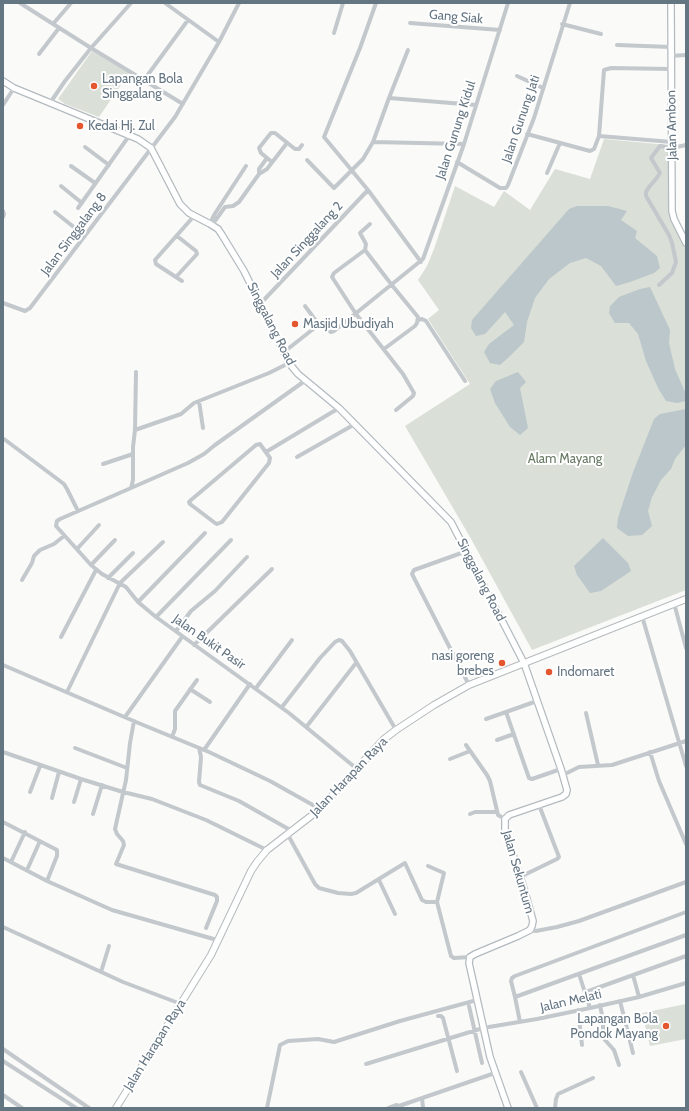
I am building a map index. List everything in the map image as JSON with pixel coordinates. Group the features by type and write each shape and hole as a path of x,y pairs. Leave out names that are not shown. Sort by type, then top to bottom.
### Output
{"main road":[{"name":"Jalan Ambon","path":"671,3 670,56 673,215 686,243"},
{"path":"3,82 143,142 151,148"},
{"name":"Singgalang Road","path":"151,148 180,204 194,216 218,229 222,235 261,303 289,363 298,374 339,408 449,519 524,663"},
{"name":"Jalan Harapan Raya","path":"116,1108 211,955 251,871 259,858 267,850 320,809 383,740 434,705 469,685 686,599"},
{"name":"Jalan Sekuntum","path":"470,957 530,930 533,921 505,830 505,819 509,815 562,797 566,794 567,790 524,663"},
{"path":"470,957 469,963 483,1028 495,1073 508,1108"}],"street":[{"path":"20,3 58,28 183,104"},
{"path":"53,24 71,3"},
{"path":"50,103 91,48 131,3"},
{"path":"165,3 219,42"},
{"name":"Jalan Singgalang 8","path":"3,303 25,311 29,310 183,104 219,42 239,3"},
{"path":"334,33 343,3"},
{"path":"305,306 319,325 332,332 391,284 421,262 368,190 325,140 324,136 360,48 376,3"},
{"name":"Jalan Gunung Kidul","path":"421,262 464,144 508,3"},
{"name":"Jalan Gunung Jati","path":"457,162 500,188 506,188 543,88 562,24 570,3"},
{"path":"144,80 188,20"},
{"name":"Gang Siak","path":"410,23 500,30"},
{"path":"562,24 601,34"},
{"path":"39,54 58,28"},
{"path":"617,45 670,47"},
{"path":"307,160 334,188 353,171 363,159 373,142 408,50"},
{"path":"670,56 686,55"},
{"path":"527,134 590,151 594,149 599,136 604,70 611,68 671,69"},
{"path":"517,76 543,88"},
{"path":"3,105 14,88"},
{"path":"389,98 476,105"},
{"path":"272,162 261,153 259,148 271,133 275,133 297,150 302,145"},
{"path":"78,208 129,136"},
{"path":"599,136 672,145"},
{"path":"373,142 464,144"},
{"path":"211,224 225,207 233,206 239,202 259,174 267,169 287,143"},
{"path":"547,173 560,143"},
{"path":"660,285 674,270 676,262 669,235 646,194 649,187 660,173 652,160 652,156 660,146 686,145"},
{"path":"85,147 109,165"},
{"path":"259,174 259,169 267,158"},
{"path":"71,166 95,183"},
{"path":"211,224 214,215 246,166"},
{"path":"61,186 82,203"},
{"name":"Jalan Singgalang 2","path":"261,303 368,190"},
{"path":"3,211 3,217"},
{"path":"55,212 85,236"},
{"path":"182,281 156,264 155,261 194,216"},
{"path":"370,224 360,233 366,244 365,250 333,275 332,278 356,314 403,374 414,394 396,410"},
{"path":"176,277 197,254 196,251 177,236"},
{"path":"365,250 418,317 416,326 384,349"},
{"path":"418,320 422,319 426,321 465,381"},
{"path":"284,352 319,325"},
{"path":"135,430 181,414 194,403 269,374 289,363"},
{"path":"131,488 133,480 136,372"},
{"path":"4,439 64,484 78,511 188,463 204,454 221,440 306,380"},
{"path":"200,401 203,428"},
{"path":"266,452 339,408"},
{"path":"297,457 355,424"},
{"path":"260,444 266,452 270,458 269,463 222,522 217,524 215,523 190,504 189,502 191,500 256,445 260,444"},
{"path":"103,464 133,454"},
{"name":"Jalan Bukit Pasir","path":"78,511 57,521 56,526 96,570 126,587 138,602 156,617 194,646 282,707 307,726 357,769"},
{"path":"78,549 99,525"},
{"path":"138,602 205,533"},
{"path":"22,580 34,556 40,550 54,544 64,536"},
{"path":"91,565 115,540"},
{"path":"156,617 231,540"},
{"path":"67,692 120,583 163,542"},
{"path":"466,551 414,570 412,574 469,685"},
{"path":"108,578 133,553"},
{"path":"176,631 191,612 215,591 247,557"},
{"path":"194,646 272,569"},
{"path":"61,637 96,570"},
{"path":"674,603 686,648"},
{"path":"642,616 686,766"},
{"path":"125,717 182,637"},
{"path":"256,688 292,640"},
{"path":"282,707 320,658 337,640 342,641 396,730"},
{"path":"307,726 356,663"},
{"path":"3,665 204,750 270,781 320,809"},
{"path":"172,736 175,729 175,711 197,680"},
{"path":"204,750 250,684"},
{"path":"190,690 210,702"},
{"path":"486,720 537,701"},
{"path":"506,712 530,779 561,769"},
{"path":"586,713 598,765"},
{"path":"134,721 126,780 115,830 124,843 116,864 215,895 217,897 217,901 206,928"},
{"path":"497,740 514,734"},
{"path":"563,775 579,767 612,764 686,741"},
{"path":"466,745 490,781 497,812 500,817 505,819"},
{"path":"75,748 127,768"},
{"path":"199,748 201,758 200,786 239,801 290,833 319,888 338,893 356,893 405,863 422,900 426,902 437,902"},
{"path":"450,759 470,751"},
{"path":"3,752 81,779 152,799 206,820 267,850"},
{"path":"650,752 659,782 686,844"},
{"path":"30,792 40,766"},
{"path":"52,798 59,772"},
{"path":"74,802 81,779"},
{"path":"93,814 102,785"},
{"path":"520,877 558,859 559,857 539,805"},
{"path":"470,814 475,812 497,812"},
{"path":"3,822 24,832 58,852 47,881"},
{"path":"11,862 24,832"},
{"path":"27,870 40,841"},
{"path":"3,864 4,859 47,881 112,910 217,940"},
{"path":"428,866 444,873 440,884 437,902 451,956 454,958 470,957"},
{"path":"379,880 395,914"},
{"path":"530,930 536,931 579,921 686,882"},
{"path":"520,1022 511,981 515,976 686,912"},
{"path":"3,927 132,986 181,1004"},
{"path":"515,997 686,934"},
{"path":"101,972 110,946"},
{"path":"586,992 686,956"},
{"path":"579,974 590,1008"},
{"path":"633,975 639,997"},
{"name":"Jalan Melati","path":"366,1064 483,1028 590,1008 639,997 686,983"},
{"path":"267,1108 280,1045 288,1041 318,1039 334,1042 400,1021 477,1000"},
{"path":"620,1001 632,1053"},
{"path":"600,1005 603,1020 603,1036 614,1050 619,1065"},
{"path":"469,1006 482,1063"},
{"path":"578,1010 582,1045"},
{"path":"438,1016 443,1018 457,1071"},
{"path":"579,1022 624,1016"},
{"path":"3,1049 89,1108"},
{"path":"3,1068 5,1062 76,1108"},
{"path":"521,1072 537,1108"},
{"path":"388,1108 396,1105 400,1107 495,1073"},
{"path":"555,1108 558,1094 593,1078"},
{"path":"3,1096 22,1108"},
{"path":"422,1098 423,1108"}],"green space":[{"name":"Lapangan Bola Singgalang","path":"92,51 129,73 99,117 65,104 58,99"},
{"name":"Alam Mayang","path":"604,139 668,145 669,212 686,250 686,590 532,650 470,537 405,426 470,384 428,319 439,310 418,280 427,266 434,249 455,186 494,207 504,191 530,210 555,169 590,179"},
{"name":"Lapangan Bola Pondok Mayang","path":"686,1004 686,1039 650,1046 642,1013"}],"shaded area":[{"path":"577,206 608,206 627,211 621,220 637,231 635,238 657,256 660,268 654,273 616,286 601,266 586,258 570,263 549,279 535,298 527,322 524,342 500,365 490,363 484,352 489,344 514,325 505,312 485,334 476,336 471,328 472,320 569,209"},
{"path":"650,287 670,330 669,343 675,369 685,392 686,401 677,403 666,401 658,388 646,361 638,334 629,323 615,323 609,313 610,306 619,297"},
{"path":"518,372 526,382 520,388 528,428 520,435 510,427 495,403 490,389 496,381"},
{"path":"686,409 686,445 675,459 671,469 661,480 652,497 648,511 652,526 642,535 628,536 617,528 618,518 632,475 654,419 660,414"},
{"path":"603,538 628,563 631,571 601,591 590,593 577,575 574,566"}],"place":[{"name":"Lapangan Bola Singgalang","path":"94,86"},
{"name":"Kedai Hj. Zul","path":"80,126"},
{"name":"Masjid Ubudiyah","path":"295,324"},
{"name":"nasi goreng brebes","path":"502,663"},
{"name":"Indomaret","path":"549,672"},
{"name":"Lapangan Bola Pondok Mayang","path":"666,1026"}]}
